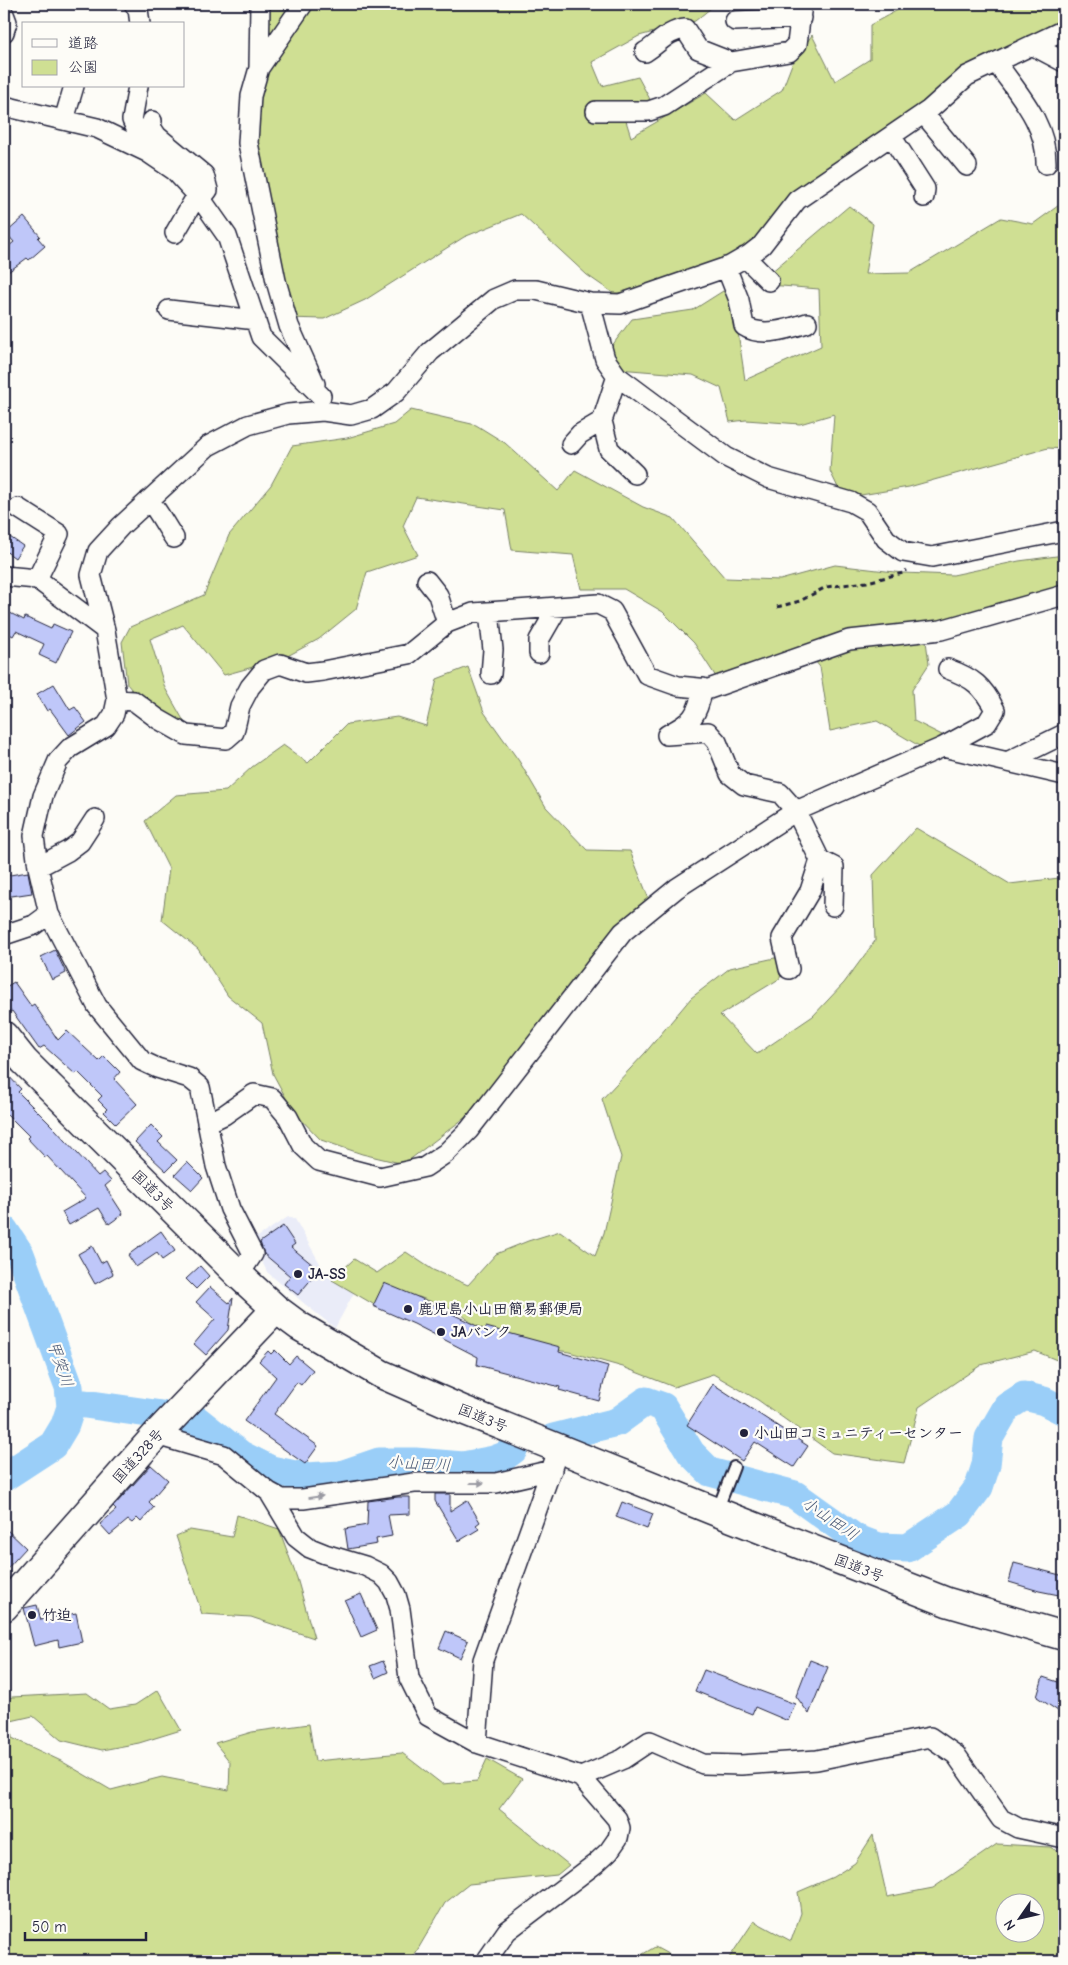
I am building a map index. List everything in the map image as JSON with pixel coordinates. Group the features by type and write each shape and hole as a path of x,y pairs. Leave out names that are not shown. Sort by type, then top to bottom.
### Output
{"highway":[{"name":"国道3号","path":"4,1036 31,1068 239,1275 276,1309 316,1337 381,1374 555,1459 717,1512 947,1602 1064,1636"},
{"name":"国道328号","path":"4,1607 160,1431 276,1309"}],"street":[{"path":"134,4 138,9 140,22"},
{"path":"259,60 303,4"},
{"path":"253,5 259,60 251,96 248,143 276,281 289,326 322,403"},
{"path":"596,111 649,111 664,106 731,62 789,52 797,44 802,11 735,21"},
{"path":"4,14 6,22 4,32"},
{"path":"645,52 673,30 685,29 698,49 731,62"},
{"path":"4,106 98,128 147,152 175,171 199,197 227,236 262,337 322,403 351,415 372,410 396,392 430,352 494,299 515,290 536,290 590,303 620,304 726,267 745,257 762,245 797,200 924,114 967,76 1064,30"},
{"path":"1032,45 1064,62"},
{"path":"996,62 1035,118 1043,135 1046,164"},
{"path":"64,120 73,88"},
{"path":"138,88 132,120 147,152"},
{"path":"924,114 967,166"},
{"path":"152,121 151,127 157,136 204,175 208,190 199,197 175,234"},
{"path":"891,136 925,189 924,197"},
{"path":"745,257 769,281"},
{"path":"726,267 739,300 744,326 752,331 781,331 807,323"},
{"path":"590,303 605,359 617,376 726,457 768,478 851,502 867,512 886,539 903,552 932,557 1064,531"},
{"path":"169,310 256,320"},
{"path":"617,376 602,421 609,449 635,474"},
{"path":"239,1275 253,1254 230,1209 216,1166 200,1087 188,1078 142,1061 97,1006 49,914 38,867 34,836 43,796 58,761 70,748 106,726 114,714 117,700 105,630 91,575 98,551 121,526 208,446 248,425 322,403"},
{"path":"571,444 580,434 602,421"},
{"path":"149,500 160,514 163,533"},
{"path":"18,508 60,534 37,578"},
{"path":"4,576 37,578 105,630"},
{"path":"427,581 438,596 448,623"},
{"path":"117,700 134,701 158,719 186,735 226,739 234,732 240,706 250,687 264,670 280,664 306,673 323,671 409,654 448,623 473,613 598,604 612,611 647,674 678,686 709,689 849,640 941,630 1064,595"},
{"path":"539,653 539,640 558,607"},
{"path":"489,612 493,650 491,674"},
{"path":"207,1122 224,1115 254,1094 272,1098 288,1117 303,1146 319,1161 380,1177 425,1167 446,1153 469,1130 623,932 677,888 796,811 943,747 987,723 994,710 987,694 968,677 948,669"},
{"path":"703,688 698,709 687,724 667,735 708,732 717,742 730,774 744,786 780,793 796,811 820,860 834,867 833,906"},
{"path":"1009,761 1064,734"},
{"path":"943,747 1064,775"},
{"path":"38,867 68,851 80,842 95,819"},
{"path":"68,851 90,848"},
{"path":"789,969 782,938 810,890 820,860"},
{"path":"4,934 34,925 49,914"},
{"path":"160,1431 224,1455 269,1492 282,1499 303,1499 414,1483 496,1483 555,1459"},
{"path":"477,1743 483,1660 555,1459"},
{"path":"269,1492 296,1537 310,1548 365,1566 382,1574 389,1582 396,1595 400,1609 409,1678 428,1716 477,1743 581,1777 616,1819 620,1828 618,1838 595,1864 507,1931 486,1961"},
{"path":"581,1777 623,1759 650,1741 703,1764 741,1765 817,1760 930,1737 956,1755 1002,1819 1018,1828 1064,1838"}],"lane":[{"path":"717,1512 734,1467"}],"path":[{"path":"777,607 800,602 826,587 867,582 903,573 912,565 918,554"}],"shaded area":[{"name":"JA-SS","path":"288,1217 295,1219 327,1276 355,1291 335,1328 267,1272 259,1255 253,1240"}],"green space":[{"path":"267,4 489,4 492,6 493,4 716,4 695,21 639,36 592,62 602,86 638,77 652,103 626,121 631,137 706,93 735,120 782,90 792,64 812,35 835,81 870,59 870,25 909,4 1064,4 1064,32 990,63 743,253 648,292 613,293 587,275 521,214 464,237 365,300 324,319 286,318 264,274 267,236 245,180 246,124"},
{"path":"1061,163 1064,164 1064,449 1048,448 909,487 843,498 830,471 834,414 800,424 746,420 730,422 721,388 693,375 618,369 608,351 632,319 693,310 723,291 734,305 745,380 821,346 819,289 757,284 849,206 873,224 865,274 909,273 1001,218 1033,224 1062,203"},
{"path":"411,410 476,425 505,443 558,491 575,470 643,507 673,518 725,578 780,580 835,565 903,573 953,575 1019,561 1064,555 1064,600 926,641 929,664 912,690 914,721 958,743 926,750 877,721 830,731 820,667 808,653 722,686 694,643 663,612 624,589 581,589 573,555 512,550 505,510 416,497 403,526 418,555 367,572 356,609 319,639 282,659 224,675 183,625 150,639 165,688 186,725 145,706 127,684 122,642 130,627 204,595 229,535 271,485 292,446 347,438 394,424"},
{"path":"468,667 484,712 519,761 546,807 587,850 630,851 654,912 507,1076 467,1116 404,1164 362,1154 321,1140 293,1111 273,1074 262,1023 228,996 198,949 162,920 169,869 145,821 176,795 226,791 252,767 283,745 308,763 347,724 397,717 426,726 437,679"},
{"path":"916,828 1010,884 1059,878 1064,890 1064,1363 1035,1351 981,1365 919,1407 904,1463 832,1453 758,1400 713,1374 674,1387 623,1367 569,1352 491,1340 459,1312 419,1297 373,1304 332,1280 354,1259 377,1273 406,1252 433,1270 468,1285 496,1254 560,1231 595,1256 604,1233 621,1157 602,1099 645,1053 691,998 730,968 797,953 779,979 720,1015 757,1054 813,1016 844,983 875,941 873,875"},
{"path":"237,1515 279,1529 297,1578 314,1638 251,1617 202,1614 176,1536 190,1530 232,1537"},
{"path":"158,1690 181,1730 139,1743 102,1750 61,1740 33,1716 11,1721 12,1738 61,1761 111,1790 162,1777 229,1790 230,1762 215,1743 252,1732 309,1724 315,1761 402,1753 442,1784 477,1781 487,1759 522,1779 499,1809 569,1865 557,1875 469,1884 445,1903 411,1961 4,1961 4,1700 12,1697 87,1693 109,1709 135,1705"},
{"path":"873,1835 887,1897 933,1888 997,1844 1050,1847 1064,1855 1064,1961 727,1961 754,1921 791,1941 801,1913 798,1892 833,1877 855,1863"},
{"path":"655,1947 681,1961 631,1961"}],"building":[{"path":"24,217 40,236 38,238 45,246 29,260 27,258 4,275 4,250 14,242 6,233"},
{"path":"4,533 23,546 15,558 4,550"},
{"path":"4,610 24,620 25,617 51,629 53,624 71,632 56,663 39,655 44,644 16,631 13,636 4,631"},
{"path":"54,684 70,710 75,707 86,722 69,735 50,709 47,711 37,694"},
{"path":"28,872 32,893 5,897 4,876"},
{"path":"55,950 66,973 52,980 41,957"},
{"path":"14,982 31,1006 34,1004 58,1040 67,1031 99,1061 104,1056 120,1072 114,1079 137,1104 116,1124 104,1112 107,1109 98,1100 102,1096 78,1072 75,1074 44,1046 39,1049 12,1011 10,1012 4,1003 4,988"},
{"path":"4,1071 21,1089 18,1092 98,1176 103,1172 111,1181 105,1186 123,1214 109,1224 99,1208 69,1225 62,1212 86,1198 47,1156 45,1157 27,1138 29,1136 4,1111"},
{"path":"151,1125 163,1137 158,1142 177,1160 166,1171 135,1142"},
{"path":"187,1162 203,1178 192,1190 175,1175"},
{"path":"283,1226 295,1244 291,1247 319,1270 298,1295 284,1284 290,1276 264,1254 260,1242"},
{"path":"161,1231 175,1251 162,1260 157,1253 136,1267 128,1255"},
{"path":"92,1246 101,1263 106,1260 113,1274 95,1284 78,1254"},
{"path":"200,1266 209,1276 196,1289 186,1279"},
{"path":"384,1283 420,1298 485,1330 486,1327 560,1347 559,1352 608,1366 599,1401 559,1390 560,1387 477,1365 478,1357 414,1324 373,1306"},
{"path":"210,1287 229,1303 233,1298 228,1330 206,1355 194,1344 215,1319 196,1302"},
{"path":"275,1350 289,1364 296,1356 313,1370 301,1385 297,1382 274,1414 318,1446 305,1464 244,1421 276,1377 259,1361 268,1351 271,1354"},
{"name":"小山田コミュニティーセンター","path":"713,1384 808,1446 794,1467 755,1442 742,1461 687,1425"},
{"path":"151,1465 168,1480 149,1502 154,1507 141,1522 137,1518 132,1523 128,1520 110,1535 100,1524 116,1510 113,1507"},
{"path":"435,1494 450,1494 450,1511 467,1500 480,1522 476,1525 479,1529 459,1541 435,1501"},
{"path":"410,1497 410,1514 388,1515 392,1536 376,1539 377,1544 348,1549 345,1529 367,1525 368,1501"},
{"path":"622,1502 653,1514 647,1529 616,1517"},
{"path":"4,1527 26,1548 4,1572"},
{"path":"1014,1563 1064,1576 1064,1596 1009,1582"},
{"path":"361,1594 377,1630 361,1637 345,1601"},
{"path":"37,1605 41,1620 76,1613 82,1642 59,1647 58,1640 34,1646 24,1608"},
{"path":"446,1631 468,1641 460,1658 439,1648"},
{"path":"810,1660 828,1667 809,1714 796,1696"},
{"path":"383,1661 388,1672 375,1678 370,1666"},
{"path":"704,1670 795,1704 788,1721 755,1707 752,1714 695,1691"},
{"path":"1043,1677 1064,1684 1064,1715 1037,1697"}],"waterway":[{"name":"甲突川","path":"4,1230 20,1254 69,1387 71,1407 65,1425 53,1445 4,1477"},
{"name":"小山田川","path":"553,1438 617,1422 646,1401 663,1407 691,1453 710,1472 795,1495 855,1538 879,1547 908,1548 959,1514 979,1487 986,1465 989,1438 1007,1407 1024,1396 1044,1401 1064,1411"},
{"name":"小山田川","path":"71,1402 197,1420 241,1455 271,1470 305,1477 341,1475 379,1462 415,1462 463,1466 494,1460 505,1456 513,1450"}],"place":[{"name":"JA-SS","path":"298,1274"},
{"name":"鹿児島小山田簡易郵便局","path":"408,1309"},
{"name":"JAバンク","path":"441,1332"},
{"name":"小山田コミュニティーセンター","path":"744,1433"},
{"name":"竹迫","path":"32,1615"}]}
